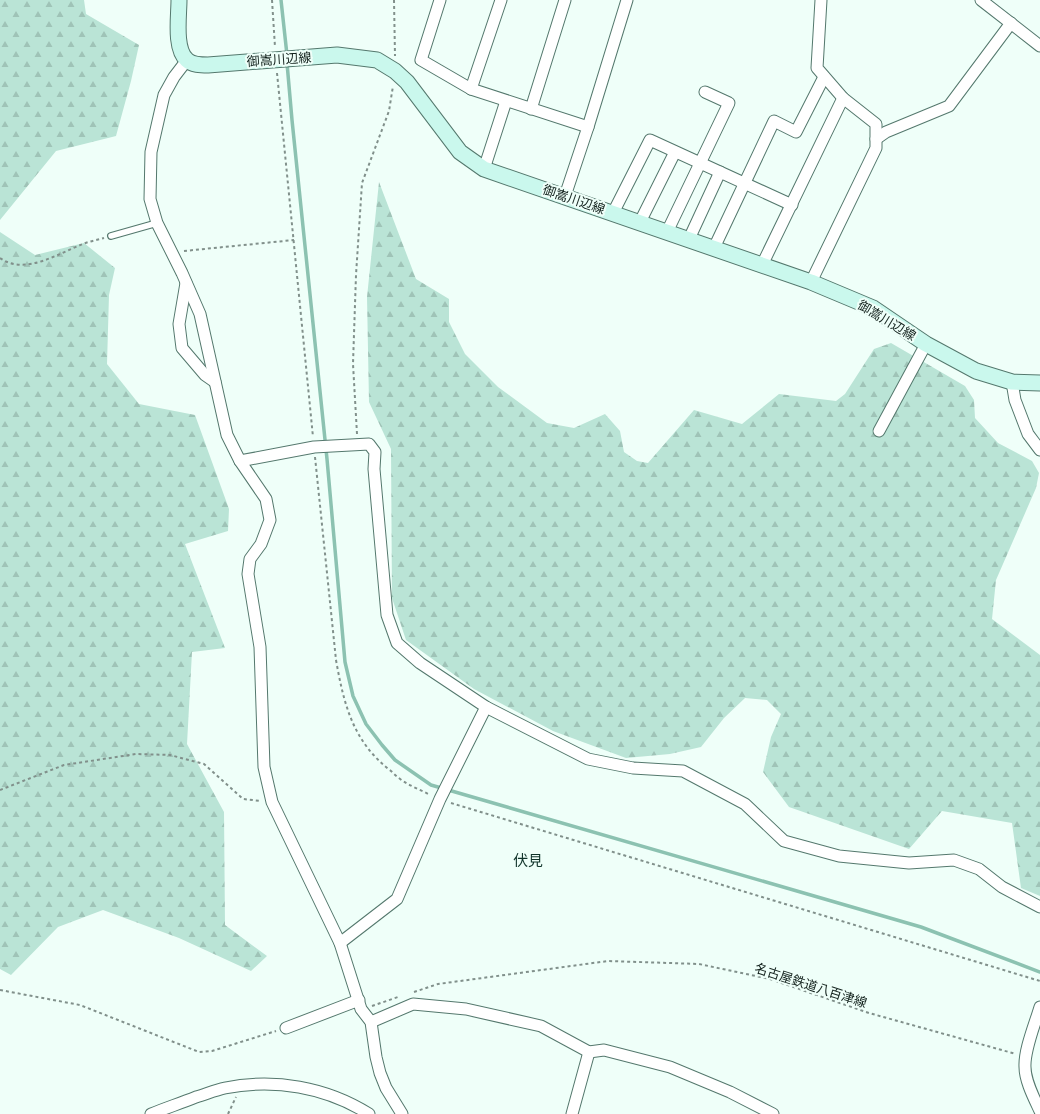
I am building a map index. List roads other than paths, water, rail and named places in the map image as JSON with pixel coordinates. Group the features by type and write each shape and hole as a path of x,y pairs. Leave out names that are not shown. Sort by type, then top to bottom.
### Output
{"main road":[{"path":"179,0 178,35 180,50 186,60"},
{"name":"御嵩川辺線","path":"186,60 195,64 208,65 337,55 377,60 395,71 407,82 460,152 484,169 811,282 873,308 926,344 976,371 1012,382 1040,383"}],"street":[{"path":"440,0 421,60 472,90 588,127"},
{"path":"472,90 501,0"},
{"path":"531,109 565,0"},
{"path":"565,196 627,0"},
{"path":"811,282 876,148 876,124 844,98 817,68 821,0"},
{"path":"981,0 1040,46"},
{"path":"876,139 886,132 949,106 1010,23"},
{"path":"186,60 164,95 151,152 150,198 157,223 200,314 227,435 240,461 266,499 270,520 261,544 250,559 248,574 260,647 264,767 272,802 340,943 360,1004 372,1022 376,1057 380,1073 386,1088 402,1114"},
{"path":"714,248 746,184 774,121 796,132 824,77"},
{"path":"667,232 729,103 705,92"},
{"path":"762,265 844,98"},
{"path":"484,169 506,101"},
{"path":"613,213 650,140 792,204"},
{"path":"640,222 675,152"},
{"path":"689,239 720,172"},
{"path":"186,283 179,324 182,348 205,375 215,382"},
{"path":"879,431 926,344"},
{"path":"1012,382 1015,400 1028,434 1040,450"},
{"path":"240,461 314,447 358,443 369,444 375,452 374,469 387,615 397,644 420,662 486,707 588,759 633,768 683,771 745,804 784,842 839,856 909,863 954,860 979,869 1002,887 1040,907"},
{"path":"340,943 397,899 440,800 486,707"},
{"path":"286,1028 360,1004"},
{"path":"372,1022 413,1004 466,1009 541,1026 589,1052 604,1050 670,1066 730,1092 773,1114"},
{"path":"1040,1007 1025,1057 1025,1068 1030,1089 1040,1111"},
{"path":"572,1114 589,1052"},
{"path":"151,1114 225,1088 272,1083 297,1086 342,1100 369,1114"}],"lane":[{"path":"111,236 157,223"}],"waterway":[{"path":"281,0 287,55"},
{"path":"287,63 327,459 345,662 353,696 366,724 382,745 395,760 431,785 921,927 1040,972"}],"district":[{"name":"伏見","path":"528,861"}]}
